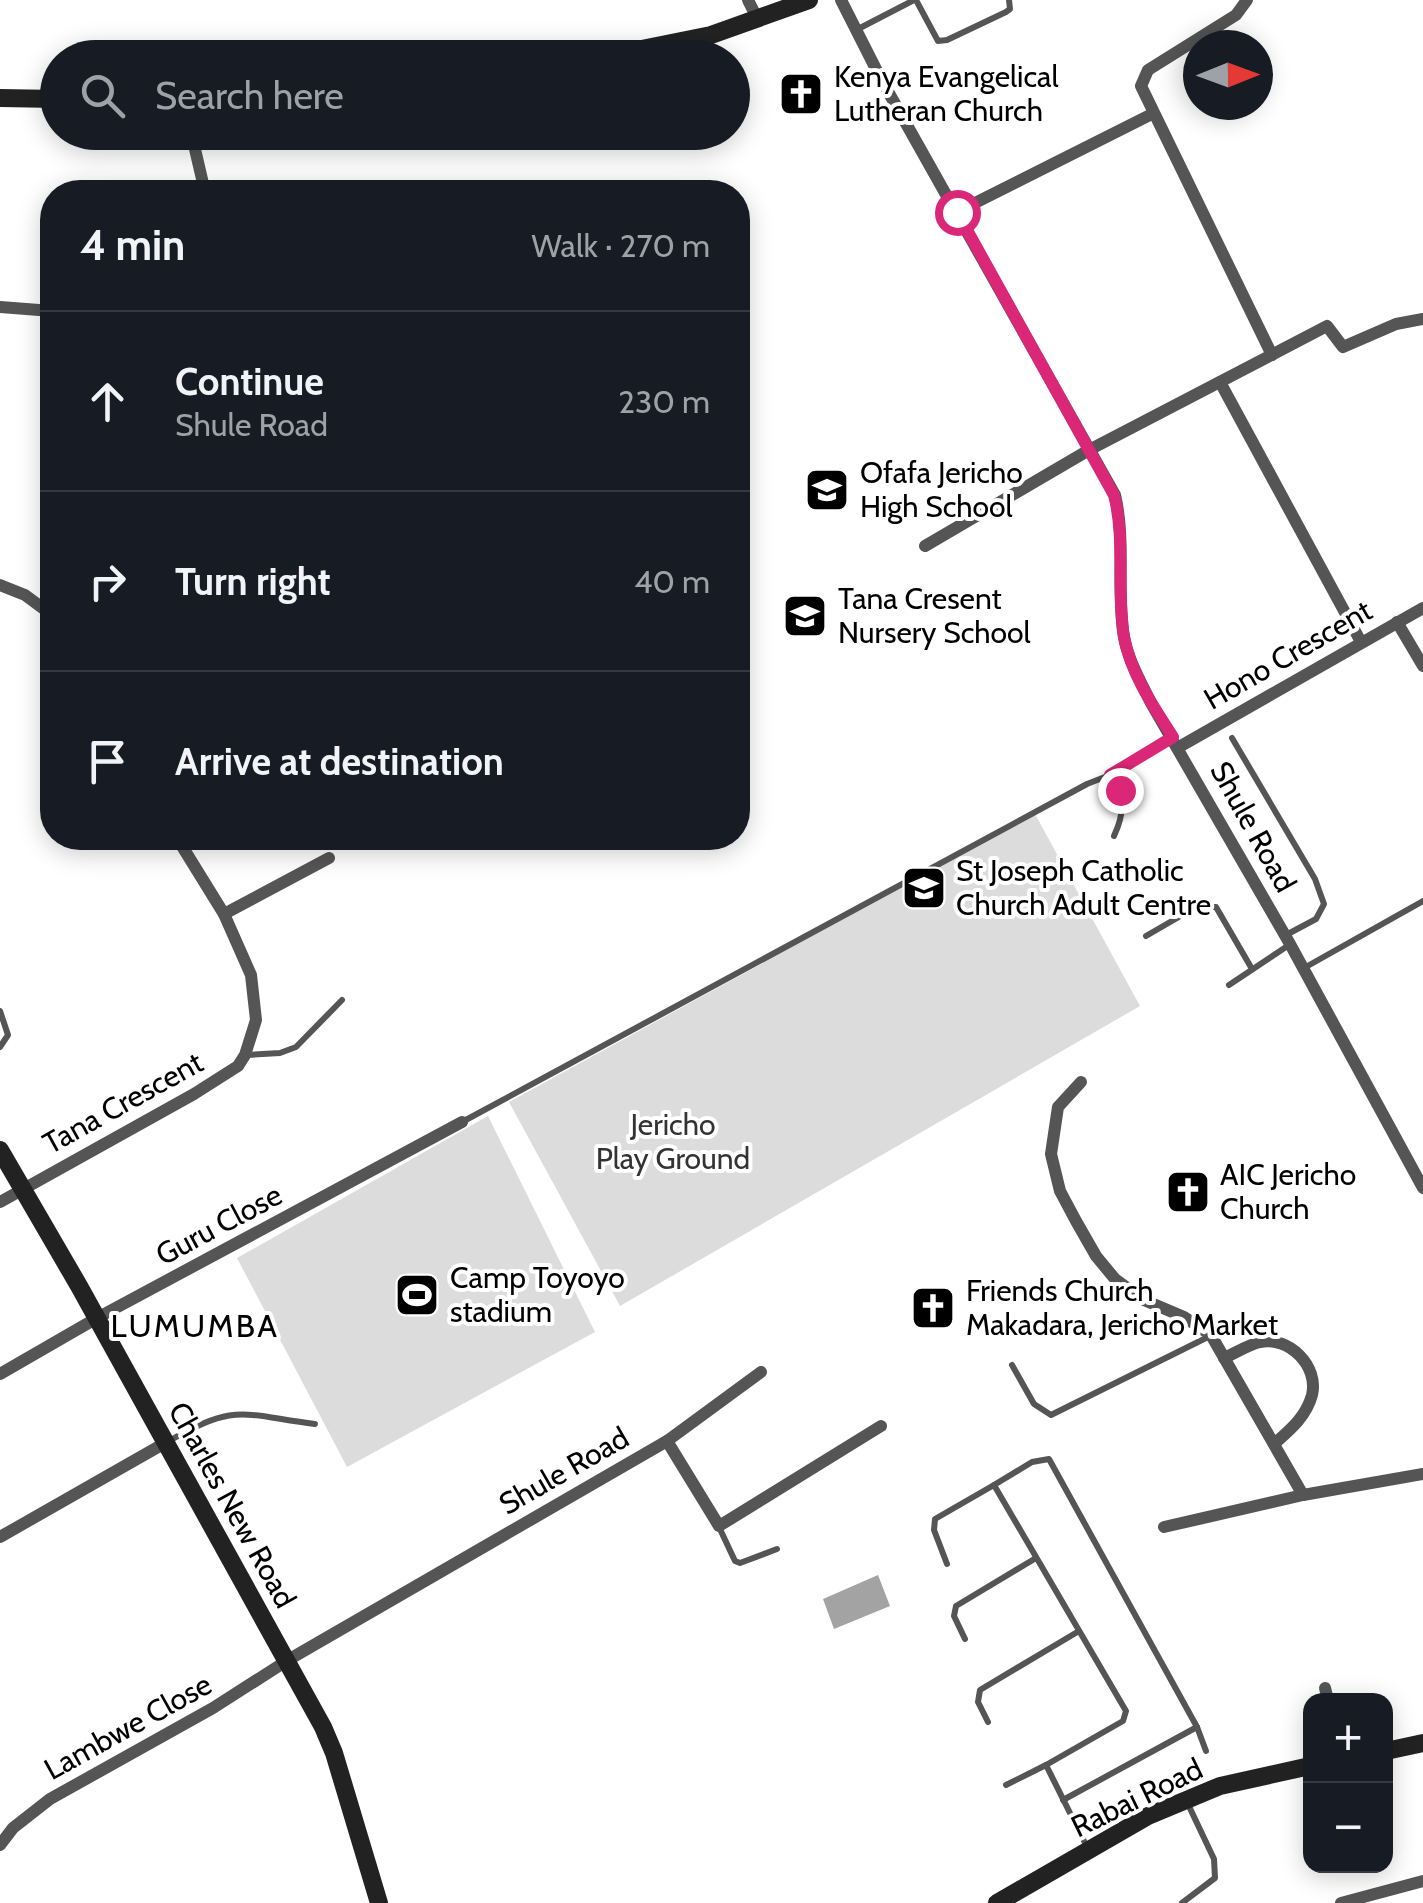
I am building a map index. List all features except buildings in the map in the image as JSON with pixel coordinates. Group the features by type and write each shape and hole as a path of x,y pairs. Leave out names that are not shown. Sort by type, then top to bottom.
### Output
{"street":[{"path":"748,0 758,20"},
{"path":"687,40 758,20 809,0"},
{"name":"Shule Road","path":"841,0 1114,495 1120,515 1124,638 1134,668 1423,1188"},
{"path":"1247,0 1236,15 1144,74 1141,86 1272,355"},
{"path":"0,98 40,99"},
{"path":"957,212 1152,114"},
{"path":"194,150 201,180"},
{"path":"0,307 40,309"},
{"path":"925,546 1090,450 1326,326 1343,347 1396,324 1423,319"},
{"path":"1220,382 1361,642"},
{"path":"0,585 26,595 40,606"},
{"name":"Hono Crescent","path":"1176,742 1423,608"},
{"path":"1397,622 1423,666"},
{"name":"Tana Crescent","path":"22,1188 194,1094 238,1066 245,1055 256,1020 255,988 241,947 184,850"},
{"path":"224,914 329,858"},
{"path":"1081,1082 1058,1108 1051,1154 1060,1190 1076,1220 1096,1256 1115,1279 1144,1300 1184,1317 1211,1335 1303,1495"},
{"name":"Guru Close","path":"0,1374 462,1122"},
{"name":"Charles New Road","path":"0,1150 288,1660 334,1752 379,1903"},
{"path":"0,1202 22,1188"},
{"path":"1224,1358 1261,1342 1277,1342 1290,1347 1305,1363 1313,1384 1312,1395 1299,1420 1274,1444"},
{"path":"666,1441 761,1372"},
{"path":"719,1526 881,1426"},
{"name":"Shule Road","path":"288,1660 666,1441 719,1526"},
{"path":"0,1537 166,1443"},
{"path":"1164,1527 1303,1495 1423,1474"},
{"name":"Lambwe Close","path":"0,1846 13,1828 50,1799 213,1708 288,1660"},
{"path":"1393,1749 1423,1743"},
{"name":"Rabai Road","path":"998,1903 1148,1816 1220,1786 1303,1768"},
{"path":"1341,1903 1423,1881"}],"lane":[{"path":"856,30 915,0 938,42 1006,12 1010,9 1009,0"},
{"path":"1229,985 1316,919 1324,904 1315,879 1232,738"},
{"path":"462,1122 1087,784 1176,742"},
{"path":"1110,775 1120,790 1124,814 1114,836"},
{"path":"1303,968 1423,901"},
{"path":"1146,936 1196,907 1216,907 1252,968"},
{"path":"245,1055 280,1054 296,1047 342,1000"},
{"path":"0,1011 8,1035 0,1046"},
{"path":"1012,1365 1034,1404 1050,1414 1211,1335"},
{"path":"166,1443 200,1423 231,1413 315,1424"},
{"path":"947,1564 934,1530 935,1519 1032,1462 1050,1459 1197,1726 1206,1750"},
{"path":"994,1485 1126,1711 1126,1716 1006,1785"},
{"path":"719,1526 735,1561 740,1563 777,1549"},
{"path":"965,1639 954,1616 956,1606 1036,1558"},
{"path":"988,1722 978,1702 980,1690 1080,1631"},
{"path":"1064,1800 1197,1726"},
{"path":"1046,1765 1088,1850"},
{"path":"1182,1903 1215,1878 1214,1859 1186,1800"}],"green space":[{"name":"Jericho Play Ground","path":"1035,814 1140,1006 620,1306 509,1102"},
{"name":"Camp Toyoyo stadium","path":"488,1116 595,1332 347,1467 237,1258"}],"shaded area":[{"path":"878,1575 890,1606 834,1629 823,1599"}],"place":[{"name":"Kenya Evangelical Lutheran Church","path":"801,94"},
{"name":"Ofafa Jericho High School","path":"827,490"},
{"name":"Tana Cresent Nursery School","path":"805,616"},
{"name":"St Joseph Catholic Church Adult Centre","path":"924,888"},
{"name":"AIC Jericho Church","path":"1188,1192"},
{"name":"Camp Toyoyo stadium","path":"417,1295"},
{"name":"Friends Church Makadara, Jericho Market","path":"933,1308"}],"district":[{"name":"LUMUMBA","path":"195,1326"}],"route":[{"path":"957,212 1114,495 1120,515 1124,638 1151,703 1173,737 1110,775 1120,790"}]}
